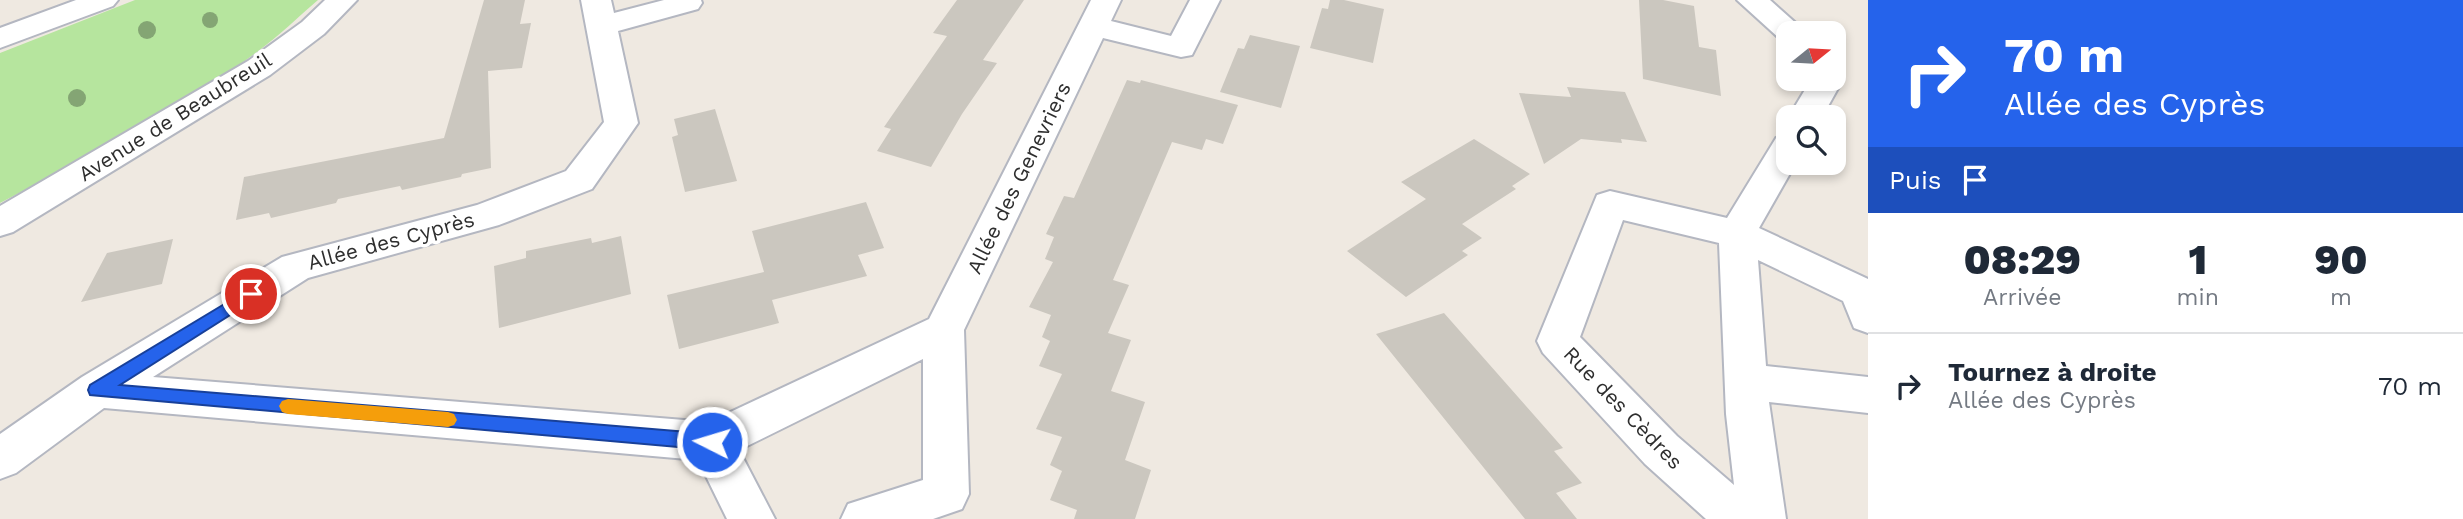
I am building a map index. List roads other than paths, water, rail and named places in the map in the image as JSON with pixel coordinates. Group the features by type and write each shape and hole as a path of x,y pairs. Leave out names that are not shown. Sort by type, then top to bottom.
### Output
{"street":[{"path":"0,39 103,0"},
{"name":"Avenue de Beaubreuil","path":"0,223 259,68 313,28 342,0"},
{"name":"Allée des Cyprès","path":"0,460 97,390 296,267 486,216 579,180 621,123 599,13 687,3 686,0"},
{"name":"Allée des Genevriers","path":"865,519 946,494 944,330 1100,13 1181,48 1205,0"},
{"path":"1752,0 1777,21"},
{"path":"1762,519 1748,414 1737,234 1776,167"},
{"name":"Rue des Cèdres","path":"1739,519 1661,450 1558,341 1610,204 1737,234 1860,292 1868,317"},
{"path":"97,390 712,442 944,330"},
{"path":"1747,382 1868,395"},
{"path":"712,442 751,519"}]}
